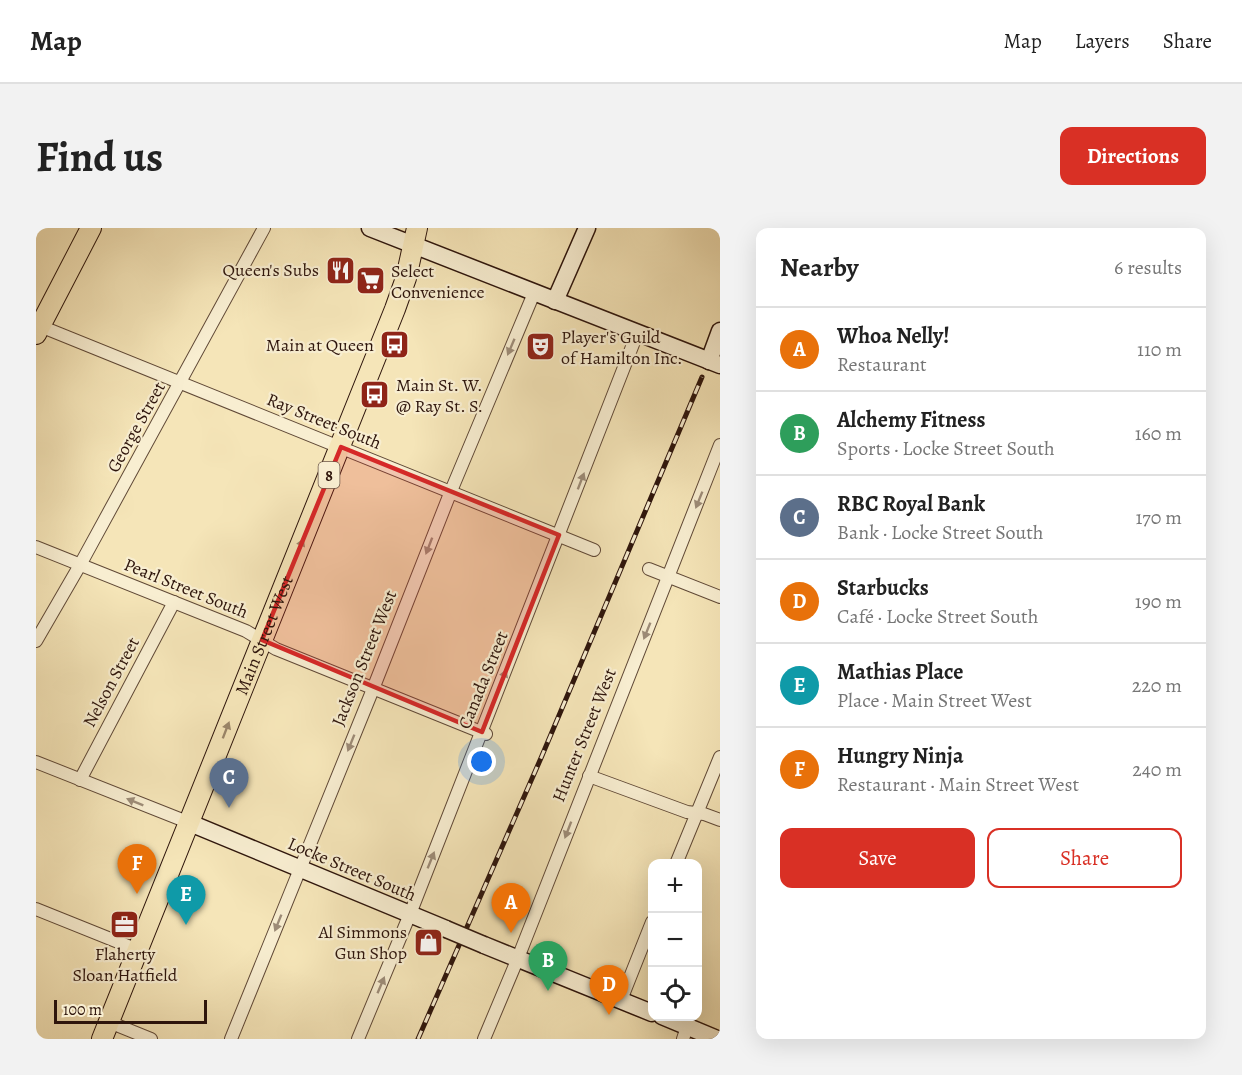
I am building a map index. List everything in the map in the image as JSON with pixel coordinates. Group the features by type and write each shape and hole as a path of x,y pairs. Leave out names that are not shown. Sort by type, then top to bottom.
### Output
{"main road":[{"path":"38,330 91,228"},
{"name":"Main Street West","path":"105,1031 395,309 406,278 415,237"}],"street":[{"name":"George Street","path":"36,641 81,566 264,228"},
{"path":"370,228 415,237 534,293 714,363 720,332"},
{"path":"555,301 587,228"},
{"name":"Jackson Street West","path":"231,1039 451,491 534,293"},
{"name":"Ray Street South","path":"38,330 180,383 594,550"},
{"name":"Canada Street","path":"358,1039 484,733 638,334"},
{"name":"Hunter Street West","path":"484,1039 720,446"},
{"name":"Pearl Street South","path":"36,547 246,631 276,649 484,733"},
{"path":"649,569 720,597"},
{"name":"Nelson Street","path":"80,780 174,602"},
{"path":"678,859 720,757"},
{"name":"Locke Street South","path":"36,762 648,1011"},
{"path":"589,776 696,814 704,814 720,820"},
{"path":"36,909 138,950"},
{"path":"621,1000 648,932"},
{"path":"668,1021 685,1033 717,1039"},
{"path":"105,1031 151,1039"}],"highlighted area":[{"path":"341,447 559,535 482,732 262,640"}],"railway":[{"path":"418,1039 541,758 702,377"}],"place":[{"name":"Queen's Subs","path":"340,270"},
{"name":"Select Convenience","path":"370,281"},
{"name":"Main at Queen","path":"395,345"},
{"name":"Player's Guild of Hamilton Inc.","path":"540,347"},
{"name":"Main St. W. @ Ray St. S.","path":"375,395"},
{"name":"RBC Royal Bank","path":"229,808"},
{"name":"Hungry Ninja","path":"137,894"},
{"name":"Flaherty Sloan Hatfield","path":"125,925"},
{"name":"Mathias Place","path":"186,925"},
{"name":"Whoa Nelly!","path":"511,933"},
{"name":"Al Simmons Gun Shop","path":"428,942"},
{"name":"Alchemy Fitness","path":"548,991"},
{"name":"Starbucks","path":"609,1015"}]}
